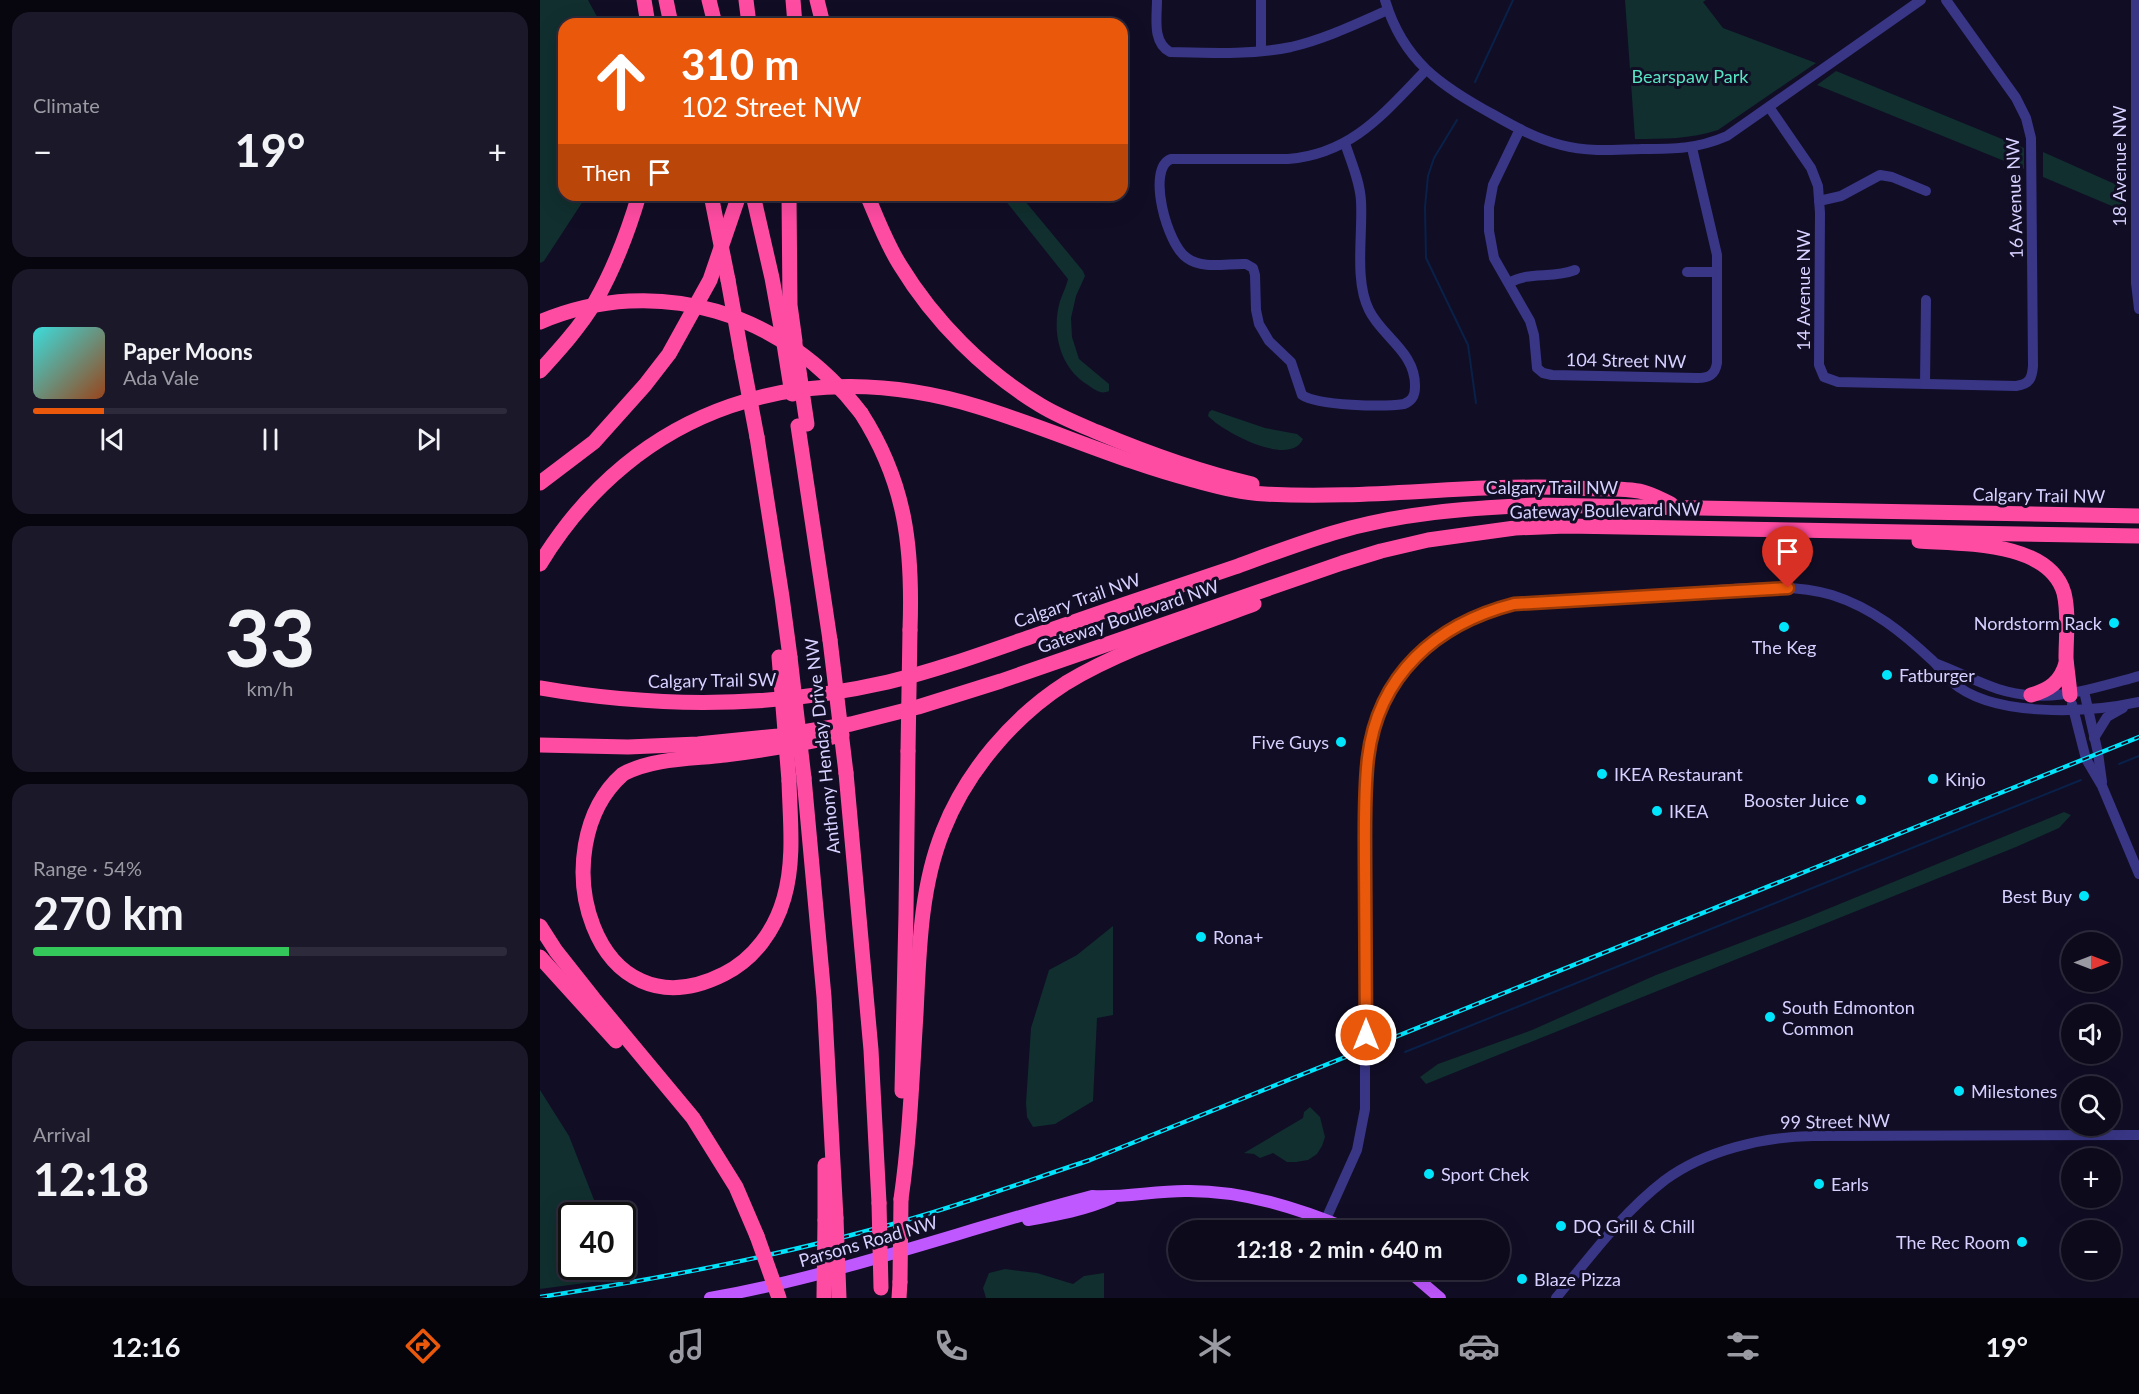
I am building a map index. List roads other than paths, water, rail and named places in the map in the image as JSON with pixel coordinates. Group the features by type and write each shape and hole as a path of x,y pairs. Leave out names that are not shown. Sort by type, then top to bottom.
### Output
{"highway":[{"path":"644,0 647,18"},
{"path":"666,0 670,18"},
{"path":"710,0 714,18"},
{"path":"746,0 748,18"},
{"path":"794,0 795,18"},
{"path":"817,0 822,18"},
{"path":"540,371 563,346 594,303 628,231 637,201"},
{"path":"590,950 604,963 638,982 663,987 686,987 709,982 748,960 775,922 784,898 791,864 797,779 784,657 769,556 765,484 712,201"},
{"path":"540,483 594,442 645,385 669,354 710,280 737,201"},
{"name":"Anthony Henday Drive NW","path":"754,201 789,343 802,425 846,773 870,1039 879,1203 881,1293"},
{"path":"789,201 789,343"},
{"path":"870,201 899,264 919,292 966,348 1021,393 1067,419 1123,443 1191,467 1298,495"},
{"path":"540,322 571,311 611,302 655,301 706,308 745,321 792,346 828,375 861,413 875,435 889,465 905,516 910,549 899,1298"},
{"path":"540,564 572,518 589,499 610,478 655,442 710,413 759,396 810,388 886,387 944,396 982,407 1161,472 1227,489 1261,494 1344,495 1476,487 1546,487 1644,492 1677,507"},
{"name":"Calgary Trail NW","path":"920,673 1334,533 1376,522 1477,507 1537,505 2139,516"},
{"name":"Gateway Boulevard NW","path":"540,745 628,747 727,742 851,724 918,707 1001,681 1342,563 1428,540 1515,528 1566,526 2139,536"},
{"path":"1845,530 1899,540 2007,549 2036,560 2056,578 2063,590 2067,612 2066,660 2064,670 2056,682 2043,691 2031,695"},
{"path":"901,1199 909,1140 917,985 925,901 933,861 943,830 971,777 993,748 1027,713 1066,684 1098,665 1316,580 1342,563"},
{"path":"2066,660 2075,699"},
{"name":"Calgary Trail SW","path":"540,688 600,698 654,702 732,702 838,691 920,673"},
{"path":"578,814 604,787 624,774 644,766 789,746 885,725 931,711 1001,681"},
{"name":"Anthony Henday Drive NW","path":"797,779 818,917 828,1054 831,1219 839,1298"},
{"path":"540,926 556,951 594,999 693,1119 736,1187 757,1236 779,1298"},
{"path":"540,957 674,1107 701,1142 746,1213"},
{"path":"824,1298 831,1219"}],"main road":[{"name":"Parsons Road NW","path":"710,1298 818,1275 980,1228 1093,1207 1116,1197 1157,1192 1206,1192 1274,1203 1326,1219"},
{"path":"1419,1280 1440,1298"}],"street":[{"path":"1157,0 1158,35 1163,48 1170,52 1261,51 1313,41 1386,5 1406,45 1426,70 1457,94 1546,141 1582,149 1692,148 1727,136 1921,0"},
{"path":"1260,0 1261,51"},
{"name":"16 Avenue NW","path":"1925,384 2016,386 2028,382 2033,366 2031,138 2026,118 2016,98 1946,0"},
{"name":"18 Avenue NW","path":"2136,0 2138,23 2136,283 2139,309"},
{"path":"1345,143 1361,196 1362,284 1365,300 1373,318 1402,349 1411,367 1415,389 1410,401 1399,405 1333,403 1313,400 1302,395 1291,362 1273,345 1258,324 1253,268 1246,264 1196,263 1186,258 1174,244 1165,221 1162,204 1161,169 1165,162 1176,159 1295,158 1315,154 1345,143 1375,123 1426,70"},
{"name":"14 Avenue NW","path":"1769,107 1810,168 1818,186 1820,201 1819,365 1824,377 1838,382 1925,384"},
{"path":"1520,129 1495,176 1489,207 1491,247 1494,258 1509,284 1520,278 1558,276 1575,270"},
{"path":"1687,272 1717,272 1713,237 1692,148"},
{"path":"1820,201 1841,196 1880,174 1926,191"},
{"name":"104 Street NW","path":"1509,284 1530,321 1534,335 1536,363 1540,371 1552,375 1702,378 1713,375 1717,363 1717,272"},
{"path":"1925,384 1926,300"},
{"path":"1326,1219 1357,1150 1365,1109 1365,846 1368,756 1372,735 1385,700 1406,667 1425,647 1453,627 1472,617 1514,604 1788,588 1830,595 1869,610 1901,633 1936,664 1952,682 1965,691 1990,701 2021,708 2075,699 2139,676"},
{"path":"1936,664 1998,689 2075,699 2087,709 2098,753 2102,786"},
{"path":"2075,699 2087,709 2135,703"},
{"path":"2075,699 2086,759 2102,786 2139,874"},
{"path":"2094,738 2108,717 2135,703"},
{"name":"99 Street NW","path":"1556,1298 1618,1223 1667,1179 1717,1153 1749,1143 1786,1136 2139,1136"}],"waterway":[{"path":"1475,82 1513,0"},
{"path":"1457,120 1434,158 1428,176 1425,207 1426,258 1468,345 1476,403"},
{"path":"2119,764 2139,756"},
{"path":"1405,1052 2081,780"}],"railway":[{"path":"540,1297 708,1268 833,1240 928,1214 1090,1160 2139,737"}],"place":[{"name":"Nordstorm Rack","path":"2114,623"},
{"name":"The Keg","path":"1784,627"},
{"name":"Fatburger","path":"1887,675"},
{"name":"Five Guys","path":"1341,742"},
{"name":"IKEA Restaurant","path":"1602,774"},
{"name":"Kinjo","path":"1933,779"},
{"name":"Booster Juice","path":"1861,800"},
{"name":"IKEA","path":"1657,811"},
{"name":"Best Buy","path":"2084,896"},
{"name":"Rona+","path":"1201,937"},
{"name":"South Edmonton Common","path":"1770,1017"},
{"name":"Milestones","path":"1959,1091"},
{"name":"Sport Chek","path":"1429,1174"},
{"name":"Earls","path":"1819,1184"},
{"name":"DQ Grill & Chill","path":"1561,1226"},
{"name":"The Rec Room","path":"2022,1242"},
{"name":"Blaze Pizza","path":"1522,1279"}],"park label":[{"name":"Bearspaw Park","path":"1690,76"}]}
